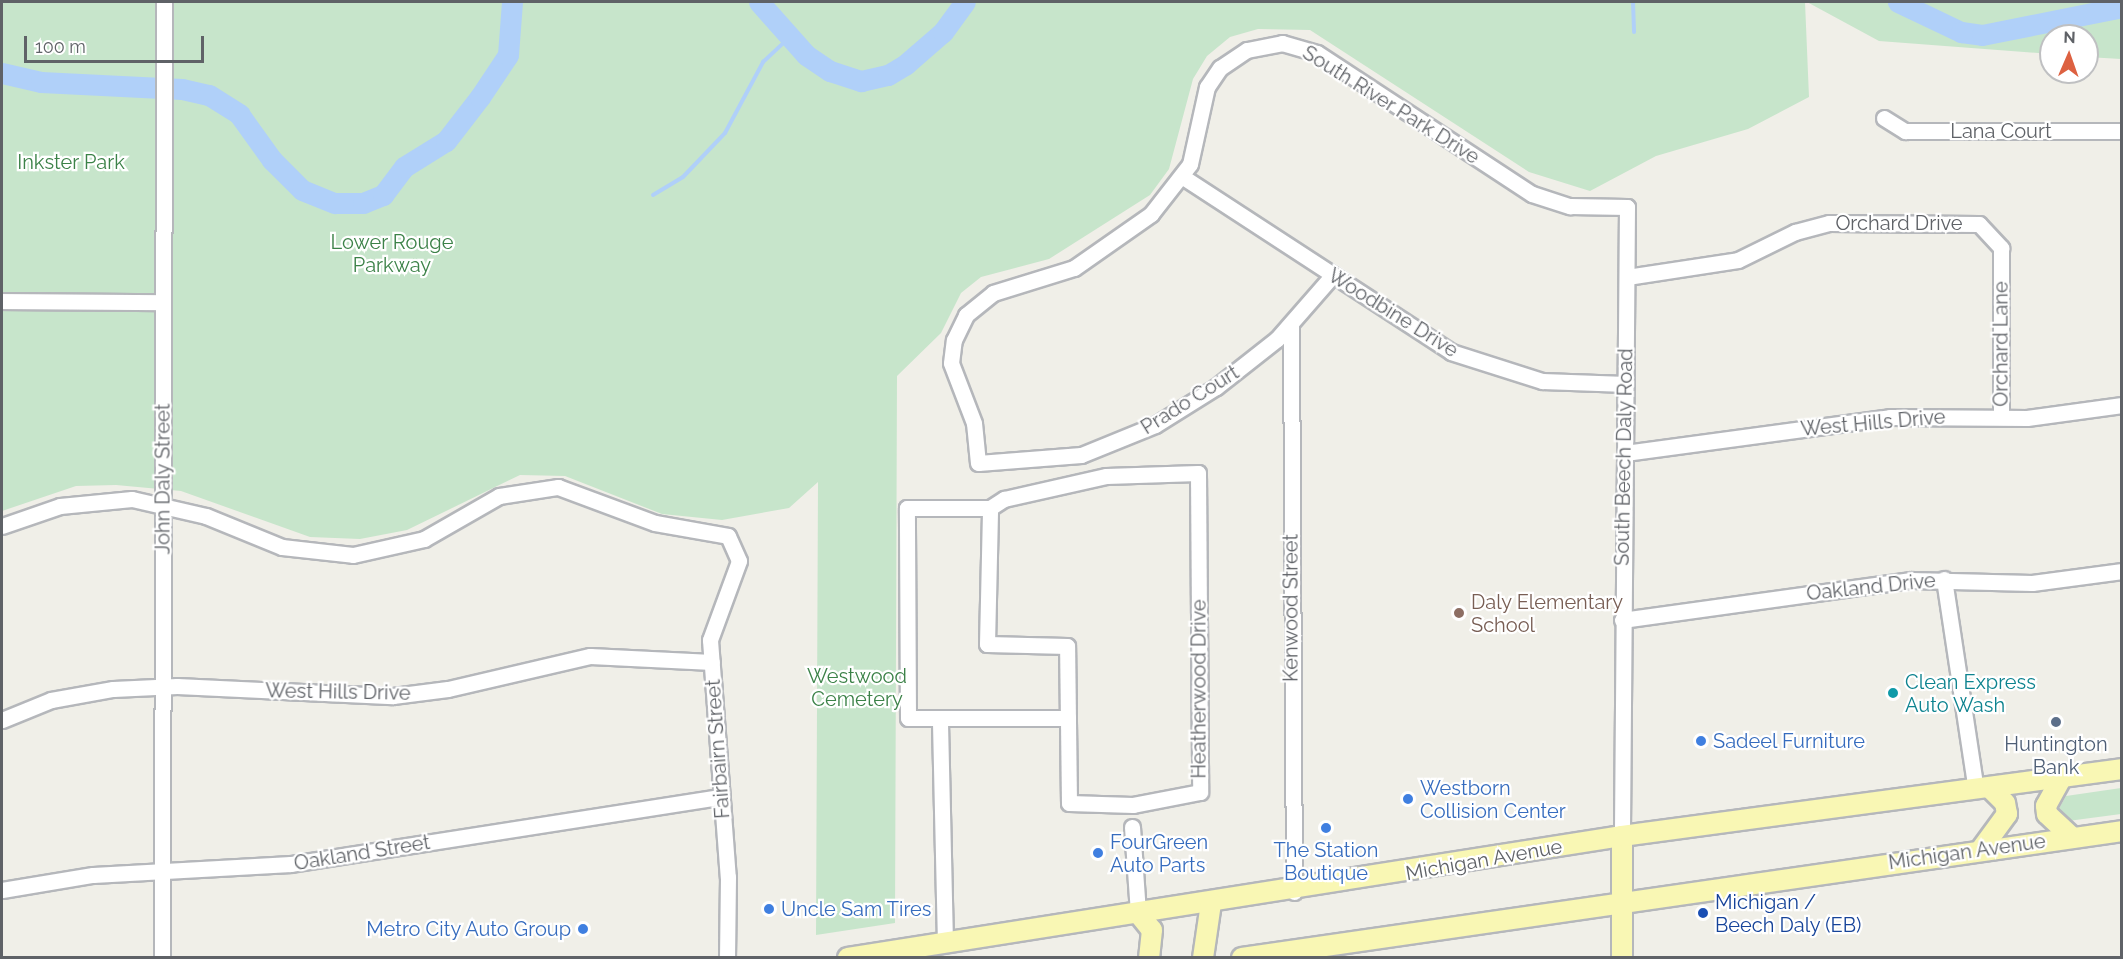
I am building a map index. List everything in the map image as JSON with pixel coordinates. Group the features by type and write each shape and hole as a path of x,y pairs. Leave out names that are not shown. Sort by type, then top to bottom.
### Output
{"main road":[{"name":"Michigan Avenue","path":"855,957 1138,913 1294,892 1622,836 2121,769"},
{"path":"2062,777 2046,806 2047,814 2073,838"},
{"path":"1980,850 2007,814 2005,803 1983,789"},
{"name":"Michigan Avenue","path":"1242,957 1623,905 1980,850 2121,831"},
{"name":"South Beech Daly Road","path":"1622,836 1622,957"},
{"path":"1203,957 1211,903"},
{"path":"1138,913 1152,930 1149,957"}],"street":[{"name":"John Daly Street","path":"162,957 162,302 165,2"},
{"name":"South River Park Drive","path":"978,463 974,423 951,363 954,340 966,315 993,293 1052,278 1095,255 1151,214 1183,177 1195,149 1202,100 1214,76 1247,50 1282,43 1317,53 1532,194 1570,206 1627,207"},
{"name":"Lana Court","path":"1884,118 1905,131 2121,131"},
{"name":"Woodbine Drive","path":"1183,177 1416,332 1480,365 1542,381 1626,384"},
{"name":"South Beech Daly Road","path":"1622,836 1627,207"},
{"name":"Orchard Drive","path":"1627,277 1738,260 1795,232 1846,221 1979,224 2001,248 2001,271"},
{"name":"Orchard Lane","path":"2001,271 2001,417"},
{"name":"Prado Court","path":"978,463 1062,459 1134,436 1216,387 1291,324 1332,276"},
{"path":"2,301 162,302"},
{"name":"Kenwood Street","path":"1291,324 1294,892"},
{"name":"West Hills Drive","path":"1625,453 1890,417 2001,417 2121,405"},
{"name":"Heatherwood Drive","path":"940,718 908,718 907,508 990,508 1004,499 1106,476 1198,473 1200,792 1133,805 1069,804 1067,646 987,644 990,508"},
{"name":"Fairbairn Street","path":"163,504 282,547 353,555 424,539 499,496 558,487 655,523 719,531 736,547 736,571 715,616 712,662 721,796 727,957"},
{"path":"2,526 78,502 163,504"},
{"name":"Oakland Drive","path":"1622,620 1944,579 2032,583 2121,571"},
{"path":"1944,579 1983,789"},
{"name":"West Hills Drive","path":"2,720 75,694 162,687 393,696 448,689 590,656 712,662"},
{"path":"945,943 940,718 1068,718"},
{"name":"Oakland Street","path":"2,890 93,875 162,873 291,864 721,796"},
{"path":"1132,828 1138,913"}],"green space":[{"name":"Lower Rouge Parkway","path":"2,2 1805,2 1809,97 1748,129 1656,156 1590,191 1529,172 1310,30 1258,29 1230,37 1207,56 1193,79 1169,169 1150,195 1049,259 981,277 961,293 941,333 897,376 895,923 816,935 818,482 789,508 722,520 662,514 565,476 520,475 407,530 360,539 310,537 181,491 116,485 76,486 2,511"},
{"path":"1807,2 2121,2 2121,59 2099,58 2099,24 2039,24 2039,53 1879,41"},
{"path":"2121,788 2121,814 2068,821 2057,812 2066,796"}],"waterway":[{"path":"2,73 41,82 182,89 209,95 239,114 272,160 302,190 335,203 363,203 383,195 404,167 446,141 480,97 508,55 512,2"},
{"path":"759,2 806,55 830,71 861,81 888,75 906,64 943,32 965,2"},
{"path":"1633,2 1634,32"},
{"path":"1898,2 1961,32 1982,35 2122,7"},
{"path":"653,195 683,177 725,133 763,62 789,38"}],"place":[{"name":"Daly Elementary School","path":"1459,613"},
{"name":"Clean Express Auto Wash","path":"1893,693"},
{"name":"Huntington Bank","path":"2056,722"},
{"name":"Sadeel Furniture","path":"1701,741"},
{"name":"Westborn Collision Center","path":"1408,799"},
{"name":"The Station Boutique","path":"1326,828"},
{"name":"FourGreen Auto Parts","path":"1098,853"},
{"name":"Uncle Sam Tires","path":"769,909"},
{"name":"Michigan / Beech Daly (EB)","path":"1703,913"},
{"name":"Metro City Auto Group","path":"583,929"}],"park label":[{"name":"Inkster Park","path":"71,162"},
{"name":"Westwood Cemetery","path":"857,688"}]}
